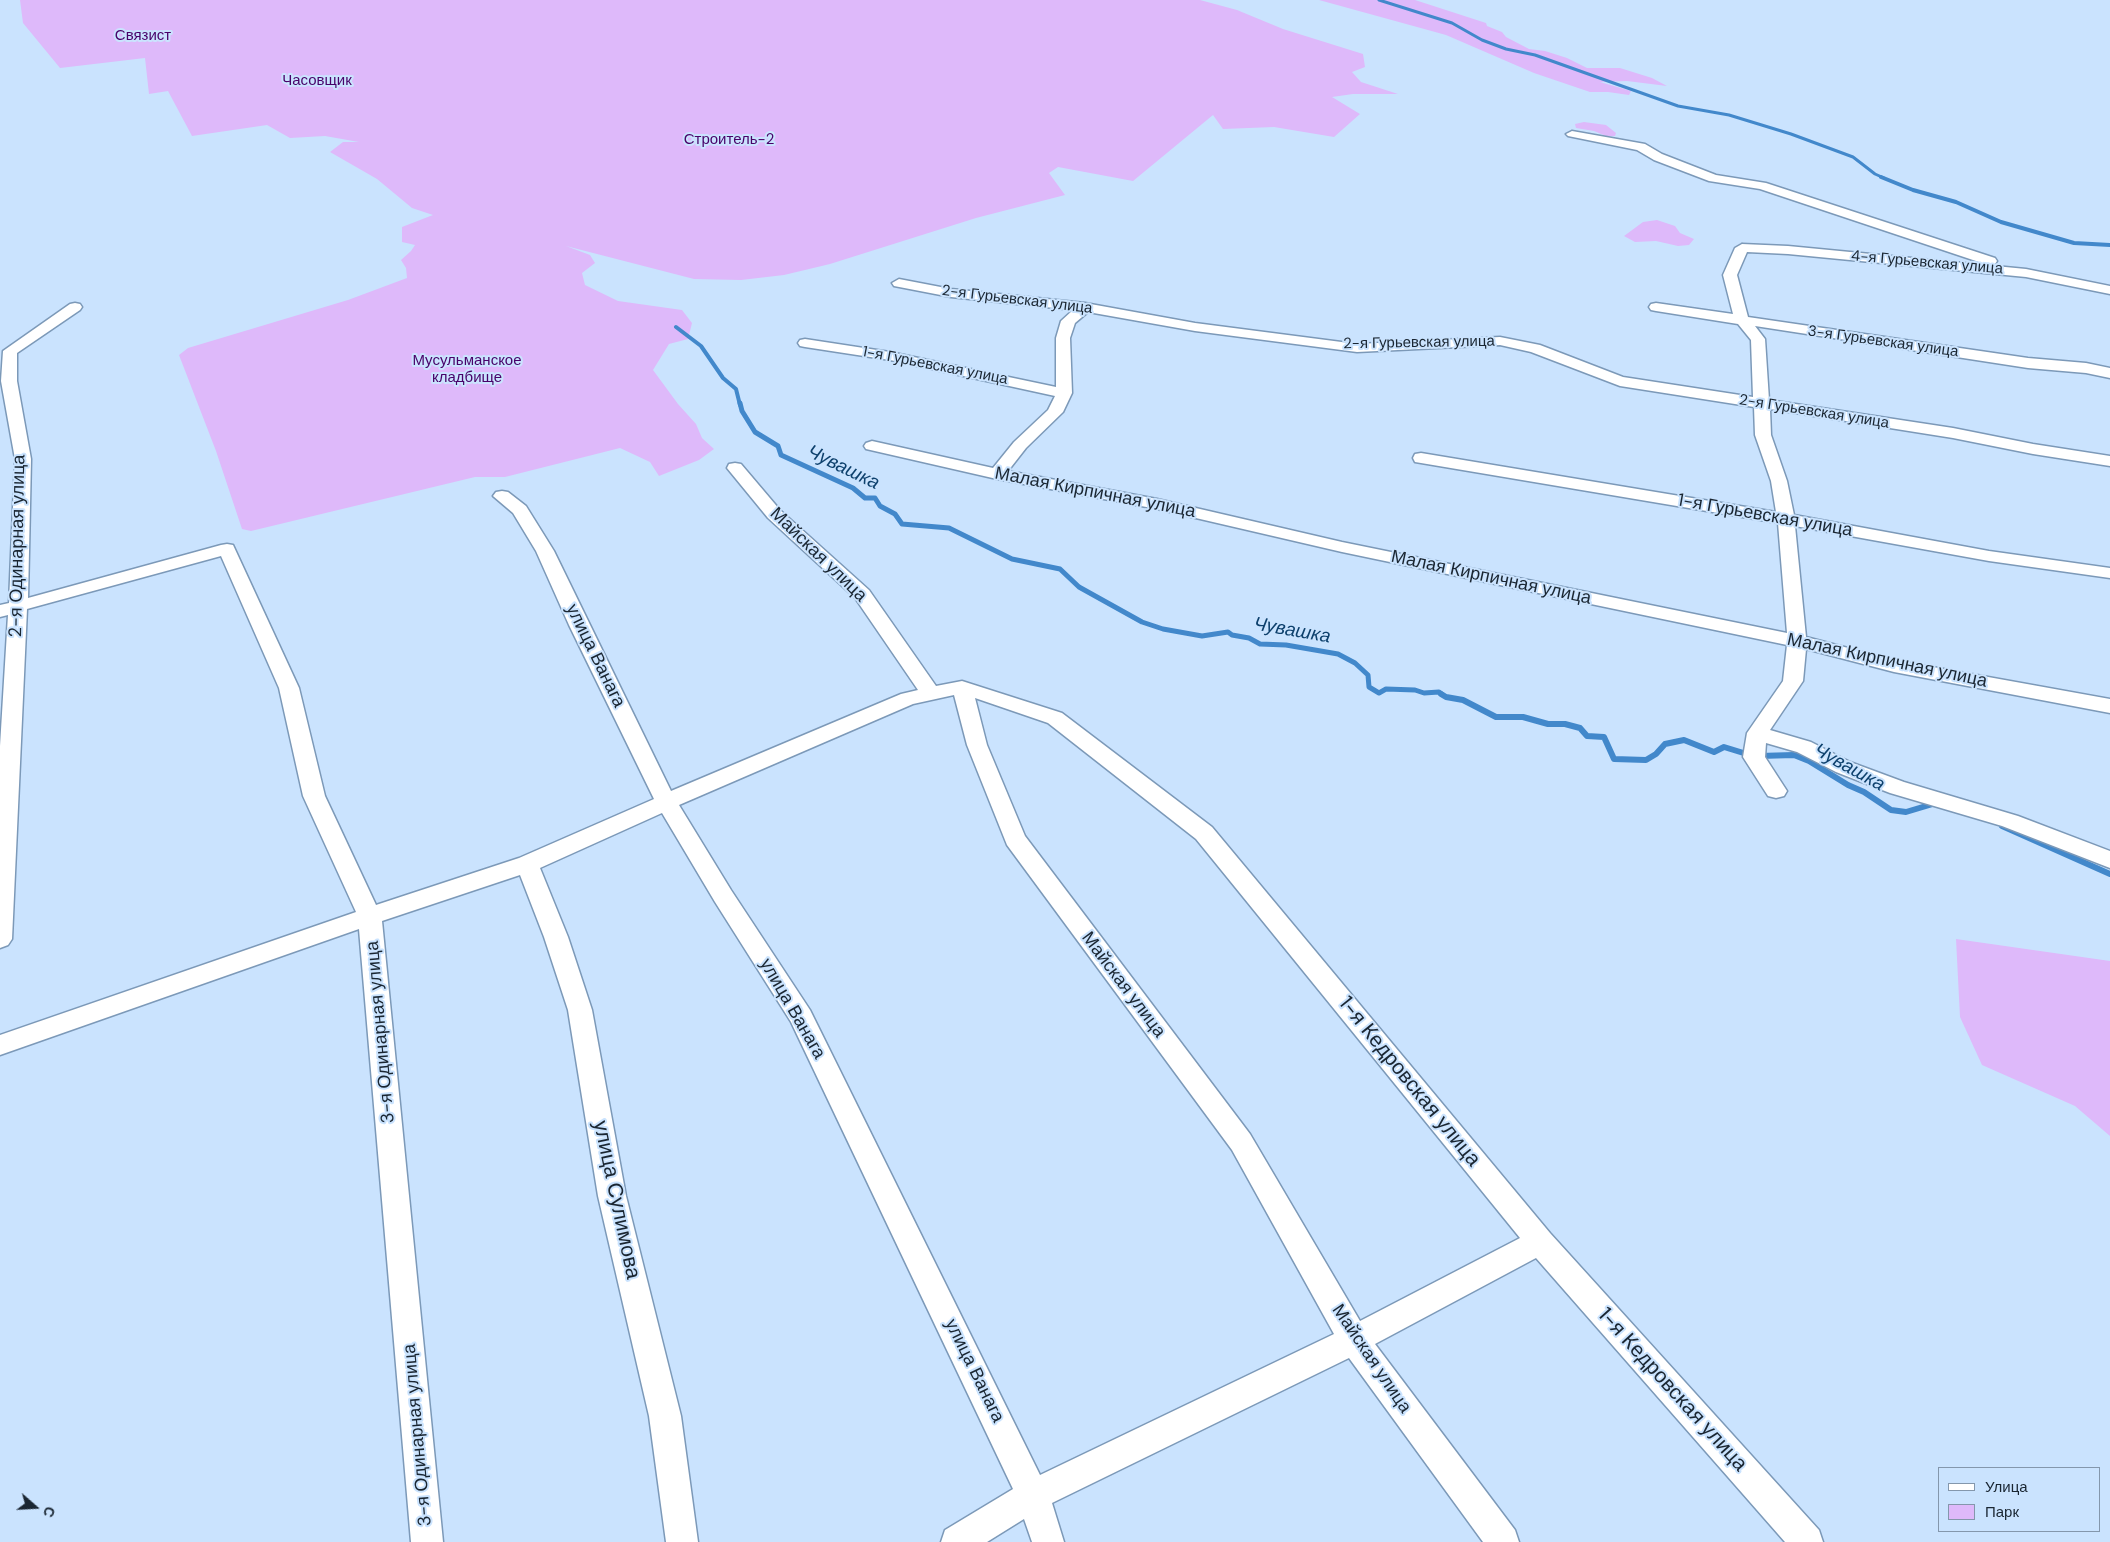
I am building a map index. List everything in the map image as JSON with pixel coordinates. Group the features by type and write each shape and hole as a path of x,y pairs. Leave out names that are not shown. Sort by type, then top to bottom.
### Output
{"street":[{"path":"1572,134 1642,147 1658,157 1713,178 1762,186 2026,273"},
{"name":"4-я Гурьевская улица","path":"1743,321 1736,307 1730,275 1742,248 1788,250 2026,273 2110,290"},
{"name":"2-я Гурьевская улица","path":"899,283 951,293 1085,307 1194,327 1357,348 1500,341 1535,348 1620,381 2110,461"},
{"name":"2-я Одинарная улица","path":"0,940 9,609 23,459 9,381 10,351 75,307"},
{"path":"997,474 1020,445 1055,412 1064,393 1064,338 1068,321 1085,307"},
{"name":"3-я Гурьевская улица","path":"1656,307 2028,363 2086,368 2110,373"},
{"path":"1743,321 1758,339 1764,435 1779,481 1786,519 1797,641 1793,681 1757,733 1754,757 1776,791"},
{"name":"1-я Гурьевская улица","path":"805,343 948,367 1064,393"},
{"name":"Малая Кирпичная улица","path":"872,446 997,474 1157,504 1342,547 1797,641 1894,666 2110,706"},
{"name":"1-я Гурьевская улица","path":"1421,458 1786,519 1989,556 2110,573"},
{"name":"Майская улица","path":"735,468 774,514 862,594 931,694"},
{"name":"улица Ванага","path":"502,496 520,510 546,551 579,625 666,802 723,896 801,1017 1033,1495 1048,1542"},
{"name":"3-я Одинарная улица","path":"9,609 227,549 288,688 314,796 370,916 428,1542"},
{"path":"0,1046 370,916 527,864 666,802 908,699 962,687"},
{"name":"Майская улица","path":"962,687 977,745 1015,839 1091,944 1241,1142 1354,1340 1503,1542"},
{"name":"1-я Кедровская улица","path":"962,687 1055,718 1204,833 1540,1242 1807,1542"},
{"path":"1757,733 1804,747 1843,767 1898,788 2010,821 2110,860"},
{"name":"улица Сулимова","path":"527,864 556,937 580,1010 612,1196 665,1416 682,1542"},
{"path":"957,1542 1033,1495 1354,1340 1540,1242"}],"green space":[{"path":"20,0 1200,0 1237,10 1283,29 1363,54 1365,67 1352,72 1361,82 1398,94 1353,94 1332,97 1360,114 1334,137 1274,127 1223,129 1213,115 1133,181 1058,167 1049,173 1065,195 976,218 830,264 784,275 741,280 694,279 566,246 590,255 595,263 582,273 585,285 618,301 682,310 692,323 688,339 669,344 653,370 678,404 696,424 702,438 714,449 699,460 659,476 650,462 620,448 505,477 475,477 251,531 242,529 216,451 179,355 188,348 348,300 407,278 406,268 401,260 415,245 402,242 402,227 433,215 412,208 377,179 330,152 343,142 359,142 325,136 290,138 267,125 192,136 168,91 149,94 145,58 60,68 23,23"},
{"path":"1319,0 1415,0 1486,23 1487,26 1502,32 1506,37 1529,49 1545,51 1567,58 1587,68 1620,68 1652,78 1667,86 1627,81 1600,82 1631,91 1629,95 1590,92 1534,73 1446,35"},
{"path":"1584,122 1606,125 1616,133 1615,136 1606,136 1594,131 1576,128 1575,124"},
{"path":"1657,220 1675,226 1680,233 1694,239 1689,245 1678,246 1656,241 1635,242 1624,236 1643,222"},
{"path":"1956,939 2110,961 2110,1136 2075,1106 1982,1065 1960,1017"}],"waterway":[{"path":"1379,0 1452,23 1482,40 1506,49 1535,55 1678,106 1729,115 1791,134 1853,157 1875,174 1884,178"},
{"path":"1881,177 1913,190 1956,202 2001,222 2074,243 2110,245"},
{"name":"Чувашка","path":"676,327 701,346 723,378 736,389 740,405"},
{"name":"Чувашка","path":"740,403 742,411 755,432 778,446 781,455 853,488 865,498 875,498 880,506 895,514 902,524 949,528 1012,559 1060,569 1079,587 1142,622 1163,629 1202,636 1228,632 1232,635 1249,638 1260,644 1286,645 1338,654 1355,663 1368,675 1369,687 1379,693 1386,689 1415,690 1424,693 1439,692 1443,695"},
{"name":"Чувашка","path":"1441,694 1446,697 1463,700 1496,717 1523,717 1548,724 1565,724 1580,728 1587,736 1604,737 1614,759 1646,760 1656,754 1665,744 1684,740 1714,752 1724,747 1750,755"},
{"name":"Чувашка","path":"1759,756 1794,755 1809,761 1848,785 1864,792 1891,810 1906,812 1936,803"},
{"name":"Чувашка","path":"2002,826 2110,874"}],"park label":[{"name":"Связист","path":"143,36"},
{"name":"Часовщик","path":"317,81"},
{"name":"Строитель-2","path":"729,140"},
{"name":"Мусульманское кладбище","path":"467,370"}]}
